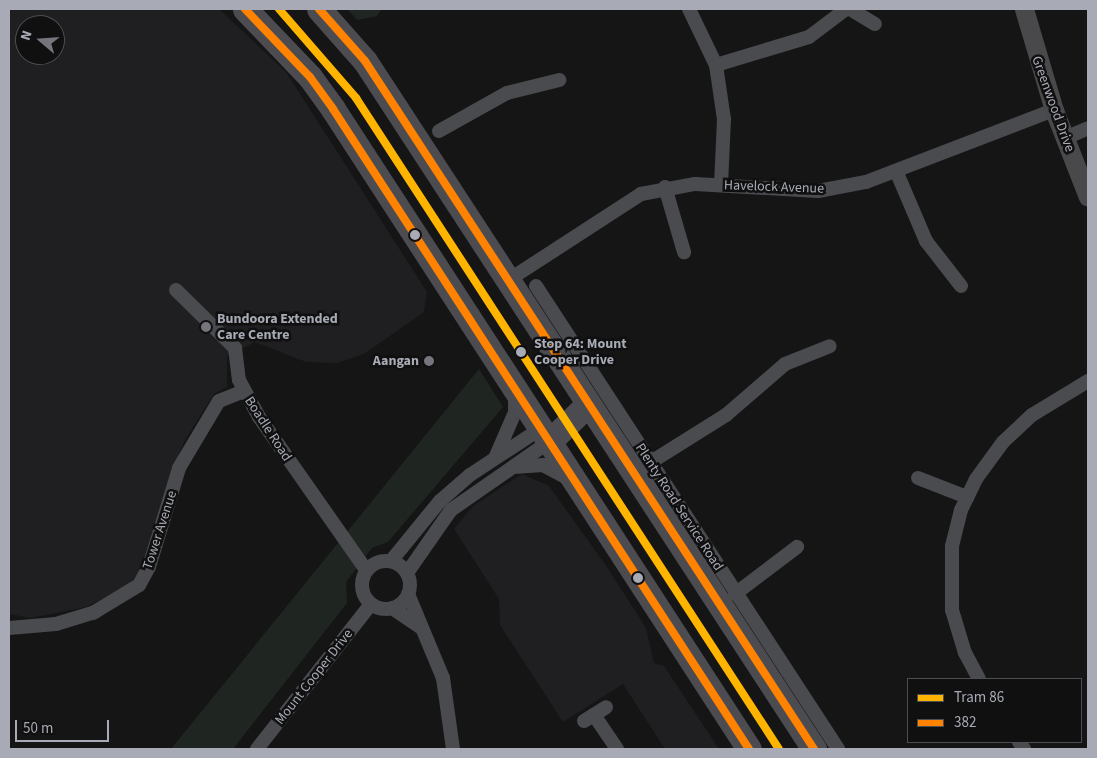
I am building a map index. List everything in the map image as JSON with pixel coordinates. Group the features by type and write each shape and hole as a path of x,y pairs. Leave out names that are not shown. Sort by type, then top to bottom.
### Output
{"highway":[{"path":"245,9 316,85 749,749"},
{"path":"319,9 365,61 588,404 794,701 814,749"},
{"path":"544,436 588,404"}],"street":[{"path":"689,9 716,65 724,119 721,184"},
{"path":"716,65 809,37 846,9"},
{"path":"850,9 875,24"},
{"name":"Greenwood Drive","path":"1024,9 1054,110 1088,197"},
{"path":"439,131 507,93 559,80"},
{"name":"Havelock Avenue","path":"507,280 629,200 665,187 721,184 818,191 896,173 1054,110"},
{"path":"1065,138 1088,128"},
{"path":"896,173 926,241 961,286"},
{"path":"665,187 684,252"},
{"name":"Plenty Road Service Road","path":"536,286 735,594 794,701 838,749"},
{"name":"Boadle Road","path":"176,290 234,348 244,391 366,570"},
{"path":"528,314 557,318"},
{"path":"651,462 733,410 785,364 830,346"},
{"path":"979,678 957,632 951,591 952,546 967,497 987,462 1018,427 1088,380"},
{"path":"494,459 515,412 515,390"},
{"name":"Tower Avenue","path":"9,628 56,624 93,613 138,585 149,567 179,468 219,401 244,391"},
{"path":"391,561 440,501 494,459 544,436"},
{"path":"453,749 443,678 408,594 407,573 451,510 508,469 544,436"},
{"path":"508,469 543,465 576,485"},
{"path":"918,478 967,497"},
{"path":"735,594 798,546"},
{"path":"407,573 391,561 377,562 366,570 362,592 371,604 392,608 422,628"},
{"path":"392,608 408,594"},
{"name":"Mount Cooper Drive","path":"257,749 371,604"},
{"path":"606,707 589,718 617,749"}],"shaded area":[{"name":"Bundoora Extended Care Centre","path":"9,9 219,9 286,72 427,292 424,312 364,354 337,363 306,362 255,342 227,356 227,387 214,394 185,440 168,481 143,567 128,586 86,607 31,618 9,614"},
{"path":"347,9 382,9 377,16 357,20"},
{"path":"479,369 503,407 388,542 372,548 346,582 347,603 233,749 171,749"},
{"path":"522,474 549,486 607,567 646,628 654,663 664,666 719,749 665,749 623,684 563,722 500,625 499,599 454,529 473,506"}],"tram line":[{"name":"86","path":"279,9 356,98 779,749"}],"transit line":[{"name":"382","path":"245,9 310,77 333,109 749,749"},
{"name":"382","path":"319,9 365,61 814,749"}],"place":[{"name":"Bundoora Extended Care Centre","path":"206,327"},
{"name":"Stop 64: Mount Cooper Drive","path":"521,352"},
{"name":"Aangan","path":"429,361"}]}
